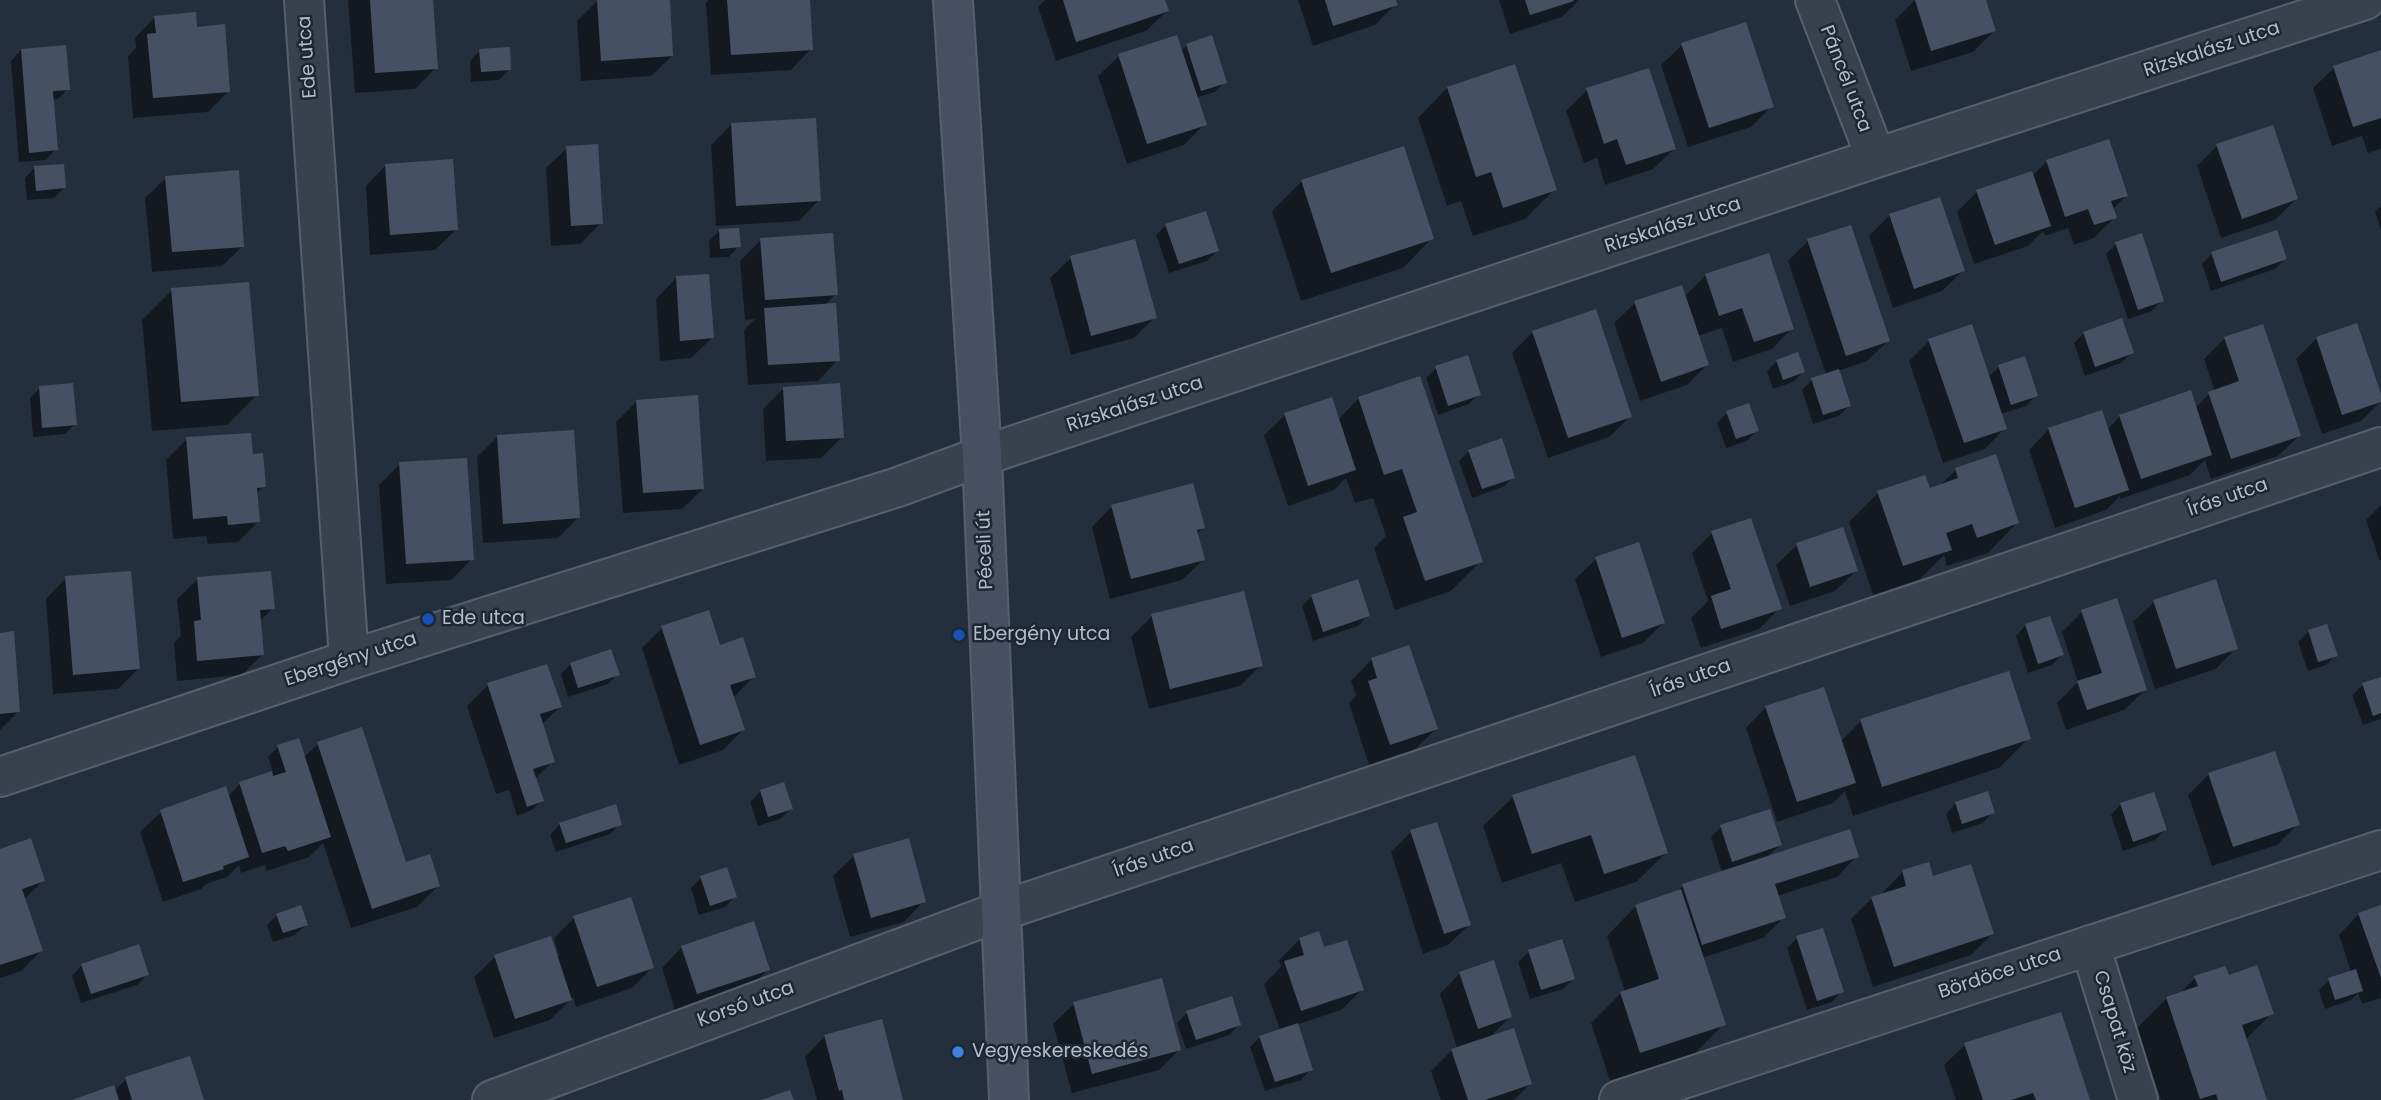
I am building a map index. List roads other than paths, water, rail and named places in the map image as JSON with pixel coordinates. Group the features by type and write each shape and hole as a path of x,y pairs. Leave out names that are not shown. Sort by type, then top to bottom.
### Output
{"main road":[{"name":"Péceli út","path":"953,0 982,456 1009,1100"}],"street":[{"name":"Ede utca","path":"304,0 349,660"},
{"name":"Páncél utca","path":"1815,0 1876,158"},
{"name":"Rizskalász utca","path":"982,456 1876,158 2365,0"},
{"name":"Írás utca","path":"1001,911 2381,447"},
{"name":"Ebergény utca","path":"0,777 349,660 898,486 982,456"},
{"name":"Bördöce utca","path":"1619,1100 2381,850"},
{"name":"Korsó utca","path":"492,1100 1001,911"},
{"name":"Csapat köz","path":"2090,945 2138,1100"}],"place":[{"name":"Ede utca","path":"428,619"},
{"name":"Ebergény utca","path":"959,635"},
{"name":"Vegyeskereskedés","path":"958,1052"}]}
